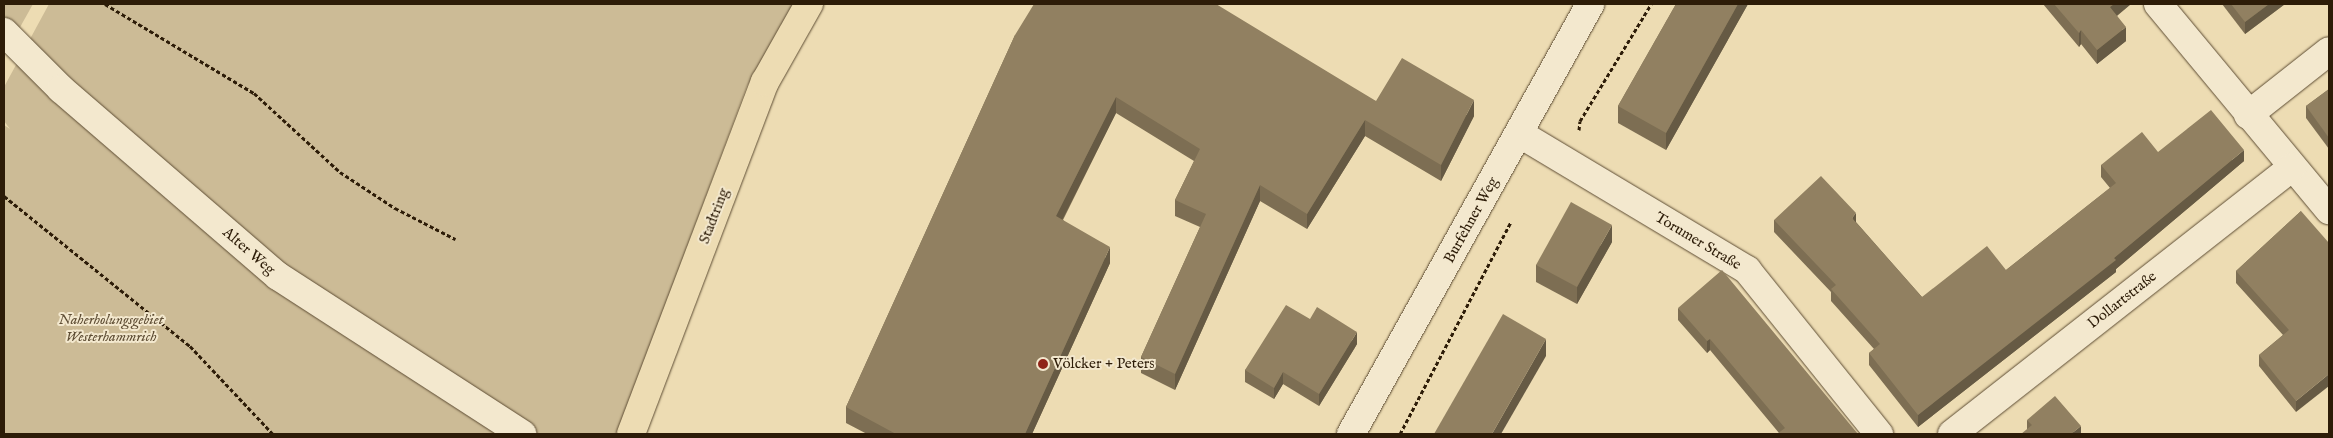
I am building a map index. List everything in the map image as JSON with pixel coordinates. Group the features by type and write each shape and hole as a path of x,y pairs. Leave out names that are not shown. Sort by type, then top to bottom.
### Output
{"highway":[{"name":"Stadtring","path":"632,434 764,82 809,4"}],"street":[{"name":"Burfehner Weg","path":"1351,434 1520,134 1590,4"},
{"path":"2158,4 2248,115 2329,210"},
{"name":"Alter Weg","path":"4,32 61,89 278,276 522,434"},
{"path":"2248,115 2329,50"},
{"name":"Torumer Straße","path":"1520,134 1747,270 1879,434"},
{"name":"Dollartstraße","path":"1952,434 2292,166"}],"path":[{"path":"104,4 254,93 340,172 395,208 455,238"},
{"path":"1572,165 1580,121 1651,4"},
{"path":"4,196 190,346 272,434"},
{"path":"1400,434 1516,213"}],"green space":[{"path":"4,4 33,4 4,56"},
{"name":"Naherholungsgebiet Westerhammrich","path":"49,4 793,4 747,86 617,434 4,434 4,125 10,129 4,121 4,87"}],"building":[{"path":"1034,4 1216,4 1376,101 1402,58 1474,100 1441,165 1365,120 1307,214 1260,185 1175,374 1141,357 1206,214 1175,200 1200,149 1116,97 1056,216 1110,247 1025,434 896,434 846,407 1015,35"},
{"path":"1676,4 1738,4 1666,133 1618,106"},
{"path":"2054,4 2114,4 2110,7 2126,27 2097,50 2081,30 2079,33"},
{"path":"2231,4 2269,4 2245,22"},
{"path":"2329,89 2329,138 2306,106"},
{"path":"2211,110 2244,150 2114,258 2116,260 1918,415 1869,353 1880,344 1831,289 1836,285 1774,220 1821,176 1856,213 1852,218 1922,297 1987,246 2006,270 2116,183 2101,165 2142,132 2158,152"},
{"path":"1571,202 1612,225 1577,287 1536,265"},
{"path":"2301,211 2329,243 2329,374 2296,401 2259,355 2289,330 2236,271"},
{"path":"1722,270 1858,434 1777,434 1785,428 1710,339 1707,341 1678,308"},
{"path":"1286,305 1310,319 1317,307 1357,332 1319,394 1283,372 1274,388 1245,370"},
{"path":"1503,314 1546,339 1492,434 1434,434"},
{"path":"2055,396 2081,426 2071,434 2021,434 2032,425 2027,420"}],"place":[{"name":"Völcker + Peters","path":"1043,364"}]}
